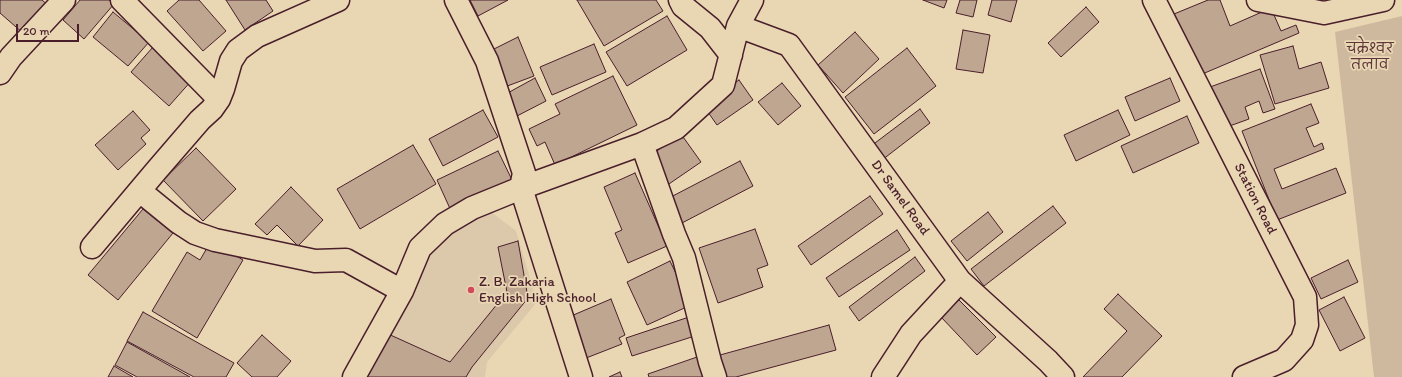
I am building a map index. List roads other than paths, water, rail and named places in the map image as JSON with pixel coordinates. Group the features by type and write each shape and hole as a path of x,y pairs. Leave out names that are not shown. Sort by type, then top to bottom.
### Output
{"street":[{"path":"4,60 64,0"},
{"path":"122,0 219,100"},
{"path":"92,247 219,100 231,61 238,50 257,36 338,0"},
{"path":"456,0 487,61 524,173 521,188 581,377"},
{"path":"680,0 683,6 710,28 732,54"},
{"path":"354,377 402,291 420,248 445,224 472,208 521,188 642,144 676,128 723,85 738,26 752,0"},
{"name":"Station Road","path":"1154,0 1305,297 1306,325 1302,340 1284,360 1244,377"},
{"path":"1258,0 1324,13 1383,0"},
{"name":"Dr Samel Road","path":"738,26 789,45 960,281 1063,377"},
{"path":"642,144 684,258 715,377"},
{"path":"140,191 178,222 195,233 215,240 315,261 346,260 402,291"},
{"path":"883,377 911,334 960,281"}],"place":[{"name":"Z. B. Zakaria English High School","path":"471,290"}],"park label":[{"name":"चक्रेश्वर तलाव","path":"1370,58"}]}
